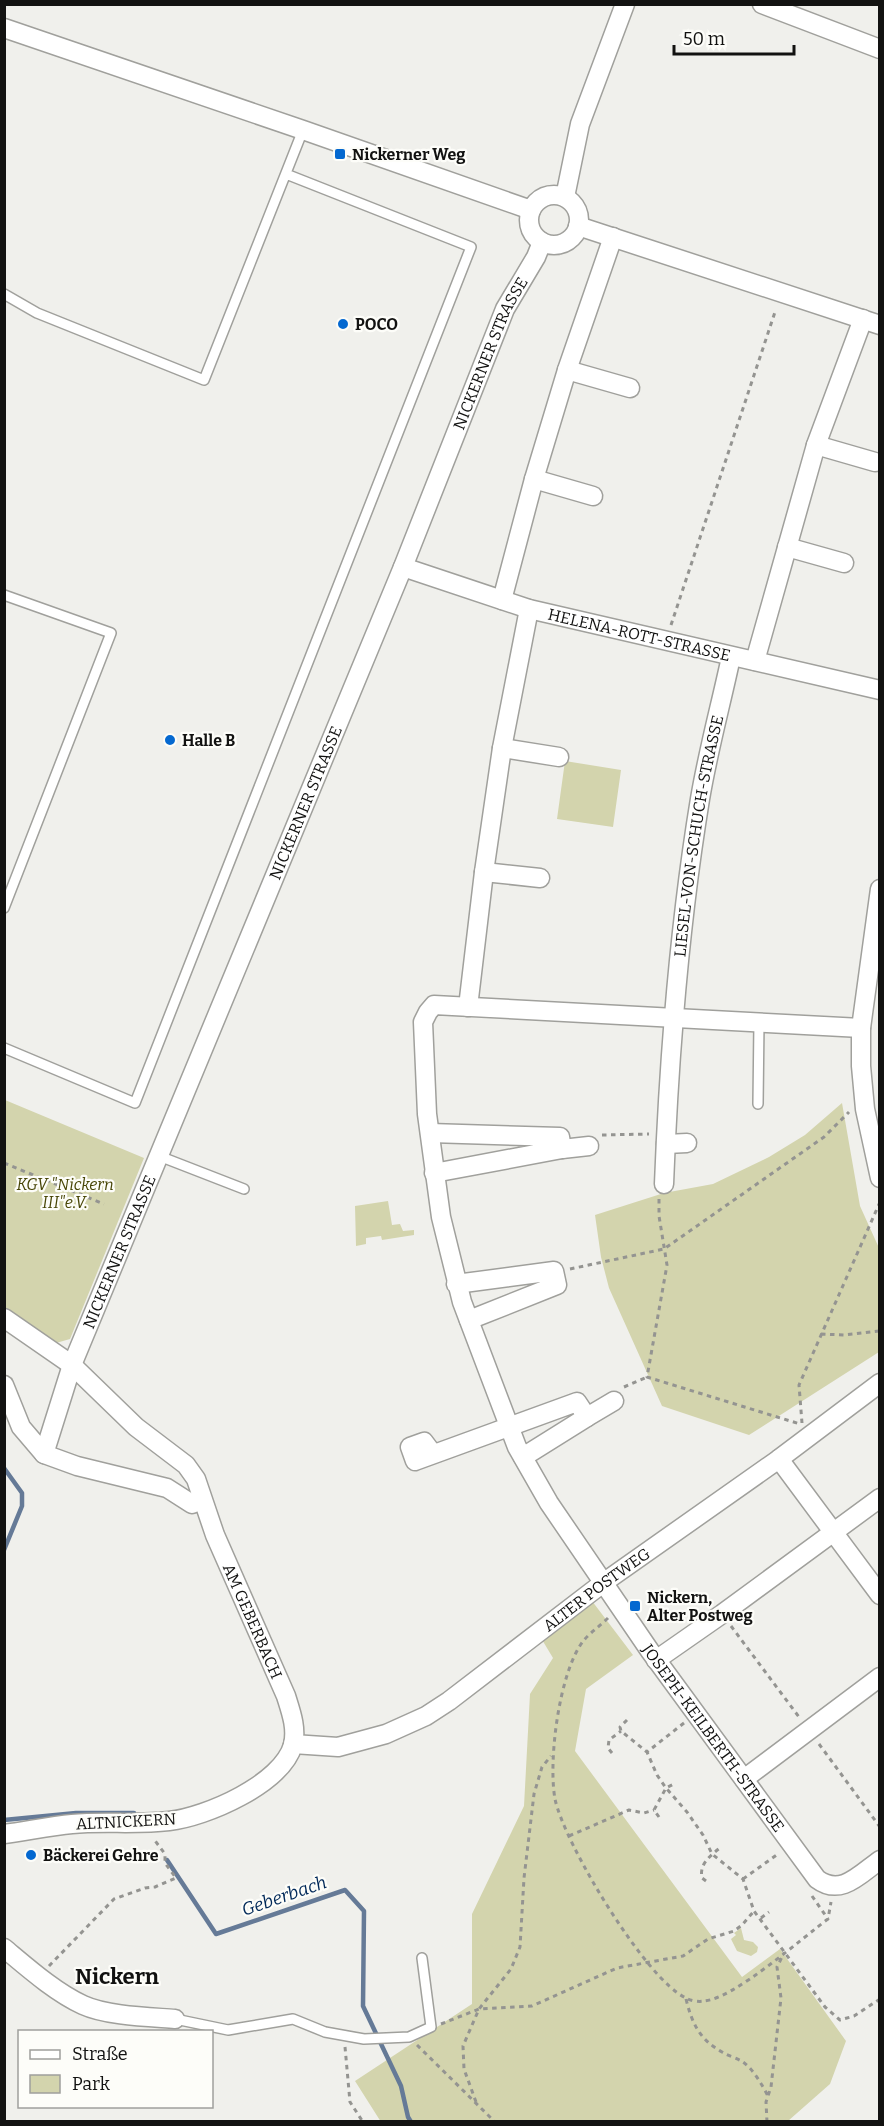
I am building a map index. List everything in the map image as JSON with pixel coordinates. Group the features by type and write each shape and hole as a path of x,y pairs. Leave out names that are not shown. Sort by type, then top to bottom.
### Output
{"street":[{"path":"565,197 580,124 626,4"},
{"path":"762,4 879,50"},
{"path":"4,28 531,210"},
{"path":"546,196 565,197 573,204 578,214 578,226 575,233 568,241 554,245 542,242 534,235 529,221 531,210 538,201 546,196"},
{"path":"578,226 871,322 816,445 755,661"},
{"path":"502,600 534,479 567,370 613,237"},
{"name":"NICKERNER STRASSE","path":"72,1365 403,567 505,309 536,257 542,242"},
{"path":"567,370 630,388"},
{"path":"816,445 875,462"},
{"path":"534,479 593,496"},
{"path":"787,546 844,563"},
{"name":"HELENA-ROTT-STRASSE","path":"403,567 530,609 879,690"},
{"path":"530,609 502,748 468,1007 861,1028"},
{"name":"LIESEL-VON-SCHUCH-STRASSE","path":"664,1184 673,1017 680,942 700,797 731,657"},
{"path":"502,748 559,757"},
{"path":"484,872 540,878"},
{"path":"879,889 861,1028 861,1066 865,1109 879,1178"},
{"name":"JOSEPH-KEILBERTH-STRASSE","path":"468,1007 434,1005 423,1022 427,1114 441,1217 456,1284 509,1426 523,1457 549,1503 656,1660 817,1879 825,1885 834,1887"},
{"path":"430,1132 560,1137 562,1149"},
{"path":"666,1139 687,1143"},
{"path":"434,1173 562,1149 594,1140"},
{"path":"456,1284 554,1271 557,1285 469,1320"},
{"name":"AM GEBERBACH","path":"4,1318 72,1365 136,1427 186,1465 196,1479 202,1500 244,1603 286,1696 294,1722 293,1744"},
{"path":"44,1454 72,1365"},
{"name":"ALTER POSTWEG","path":"293,1744 338,1747 386,1734 426,1716 449,1701 603,1582 779,1459 805,1431 879,1383"},
{"path":"4,1385 21,1427 44,1454 77,1466 167,1488 192,1504 202,1500"},
{"path":"523,1457 614,1401"},
{"path":"433,1454 577,1402 587,1417"},
{"path":"779,1459 879,1595"},
{"path":"656,1660 879,1498"},
{"path":"744,1779 879,1677"},
{"name":"ALTNICKERN","path":"4,1834 73,1824 171,1821 196,1815 251,1791 270,1778 286,1760 293,1744"},
{"path":"834,1887 850,1881 879,1860"},
{"path":"4,1947 39,1977 84,2006 118,2013 175,2019"}],"lane":[{"path":"4,294 37,313 204,380 303,130"},
{"path":"4,1048 135,1103 471,247 286,174"},
{"path":"4,595 111,633 4,908"},
{"path":"758,1104 759,1022"},
{"path":"159,1156 244,1189"},
{"path":"175,2019 228,2030 293,2019 325,2032 364,2039 409,2037 431,2027 422,1958"}],"path":[{"path":"666,641 781,293"},
{"path":"580,1268 664,1249 824,1137 847,1112"},
{"path":"594,1140 666,1139"},
{"path":"4,1163 104,1204"},
{"path":"664,1184 659,1186 658,1216 666,1265 647,1377 805,1431 800,1386 879,1202"},
{"path":"821,1334 844,1335 879,1331"},
{"path":"620,1607 584,1640 578,1650 559,1707 553,1755 555,1797 569,1836 595,1884 647,1963 686,1999 702,2002 714,1999 756,1975 828,1919 834,1887"},
{"path":"647,1752 696,1714"},
{"path":"612,1753 608,1748 609,1740 621,1731 620,1727 627,1720"},
{"path":"621,1731 647,1752 657,1775 687,1812 703,1835 712,1854 742,1879 754,1911 825,2007 840,2020 854,2016 879,1999"},
{"path":"476,2102 464,2069 463,2046 479,2009 511,1969 520,1947 524,1878 534,1794 542,1767 553,1755"},
{"path":"569,1836 629,1810 644,1813 654,1810 666,1788 674,1784"},
{"path":"654,1810 659,1817"},
{"path":"39,1977 114,1899 176,1878 165,1863 165,1854 141,1823"},
{"path":"742,1879 792,1844"},
{"path":"706,1881 702,1878 701,1870 704,1863 720,1847"},
{"path":"431,2027 479,2009 532,2006 617,1968 683,1956 708,1939 742,1925 754,1911"},
{"path":"760,1918 769,1912"},
{"path":"767,2121 766,2102 771,2087 781,1998 777,1967 785,1951"},
{"path":"686,1999 698,2031 706,2042 723,2053 744,2062 761,2082 768,2096"},
{"path":"342,2035 350,2102 363,2121"},
{"path":"409,2037 495,2121"}],"green space":[{"path":"565,761 621,770 613,827 557,819"},
{"name":"KGV \"Nickern III\"e.V.","path":"5,1100 144,1158 70,1339 56,1343 5,1307"},
{"path":"842,1103 860,1206 879,1248 879,1352 749,1435 662,1406 609,1288 601,1257 595,1215 664,1193 713,1184 769,1157 805,1135"},
{"path":"388,1201 392,1225 400,1224 403,1231 414,1230 414,1235 382,1240 381,1236 366,1238 366,1244 356,1246 355,1206"},
{"path":"592,1601 633,1655 586,1689 575,1751 742,1977 780,1949 846,2041 830,2084 788,2121 381,2122 355,2081 472,2004 472,1914 524,1806 530,1694 553,1658 541,1638"},
{"path":"741,1928 744,1940 753,1942 758,1947 757,1952 751,1956 737,1951 731,1939 736,1935 734,1933"}],"waterway":[{"name":"Geberbach","path":"4,1468 22,1493 22,1506 4,1550"},
{"name":"Geberbach","path":"4,1820 76,1813 134,1813"},
{"name":"Geberbach","path":"167,1860 216,1934 345,1890 364,1911 363,2006 401,2086 411,2122"}],"place":[{"name":"Nickerner Weg","path":"340,154"},
{"name":"POCO","path":"343,324"},
{"name":"Halle B","path":"170,740"},
{"name":"Nickern, Alter Postweg","path":"635,1606"},
{"name":"Bäckerei Gehre","path":"31,1855"}],"district":[{"name":"Nickern","path":"117,1976"}]}
